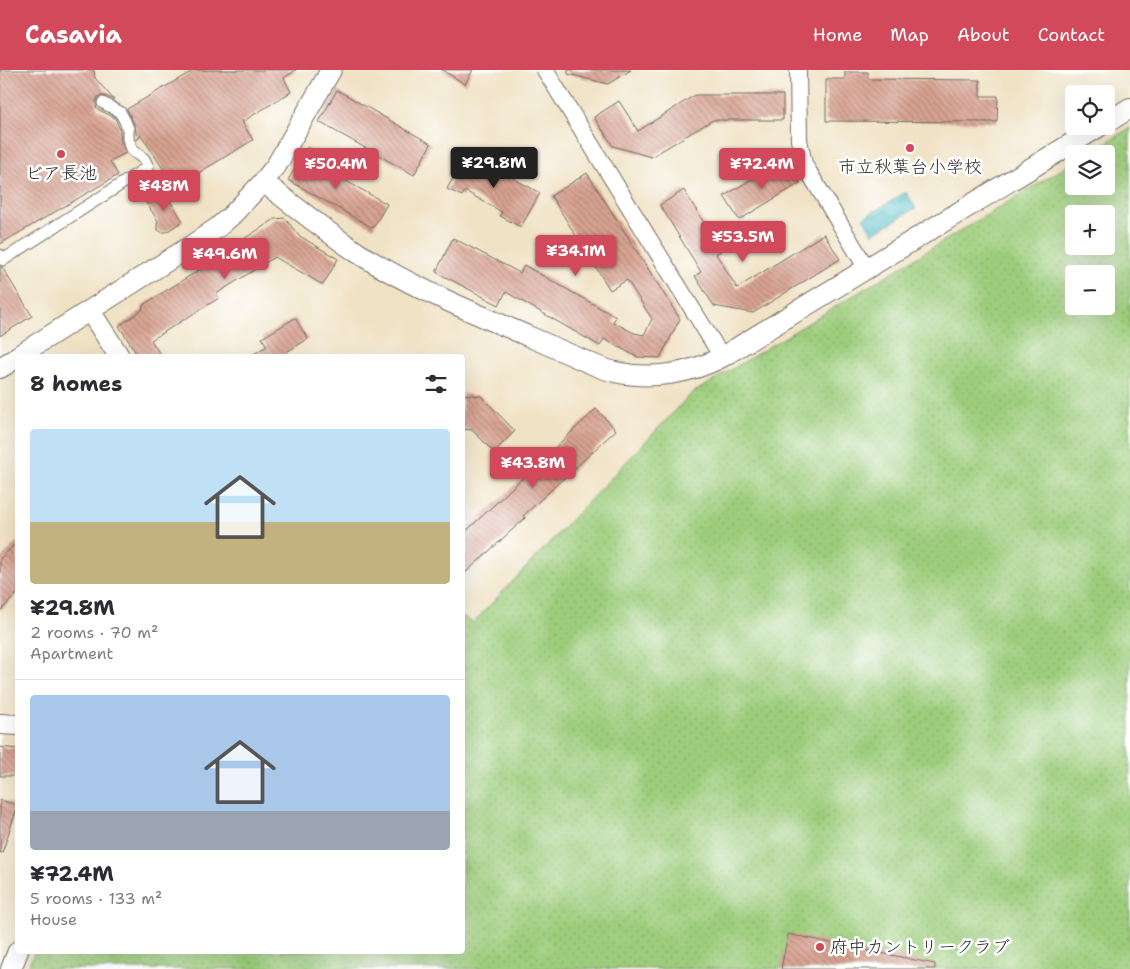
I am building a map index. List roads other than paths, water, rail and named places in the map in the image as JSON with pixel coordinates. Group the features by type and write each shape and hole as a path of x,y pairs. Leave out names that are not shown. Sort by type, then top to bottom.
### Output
{"street":[{"path":"21,354 217,228 251,196 276,166 331,70"},
{"path":"545,70 722,358"},
{"path":"798,70 799,140 804,164 867,268"},
{"path":"0,255 3,260 148,167 144,159 133,151 128,139 128,129 120,112 103,103"},
{"path":"1115,117 1130,108"},
{"path":"263,182 358,253 421,288 602,368 628,374 670,374 702,366 722,358 1085,135"},
{"path":"90,311 118,354"},
{"path":"0,368 15,358"},
{"path":"0,724 15,725"},
{"path":"11,969 17,954"}],"water":[{"path":"906,192 916,208 873,234 863,218"}],"place":[{"name":"市立秋葉台小学校","path":"910,148"},
{"name":"ビア長池","path":"61,154"},
{"name":"府中カントリークラブ","path":"820,947"}]}
